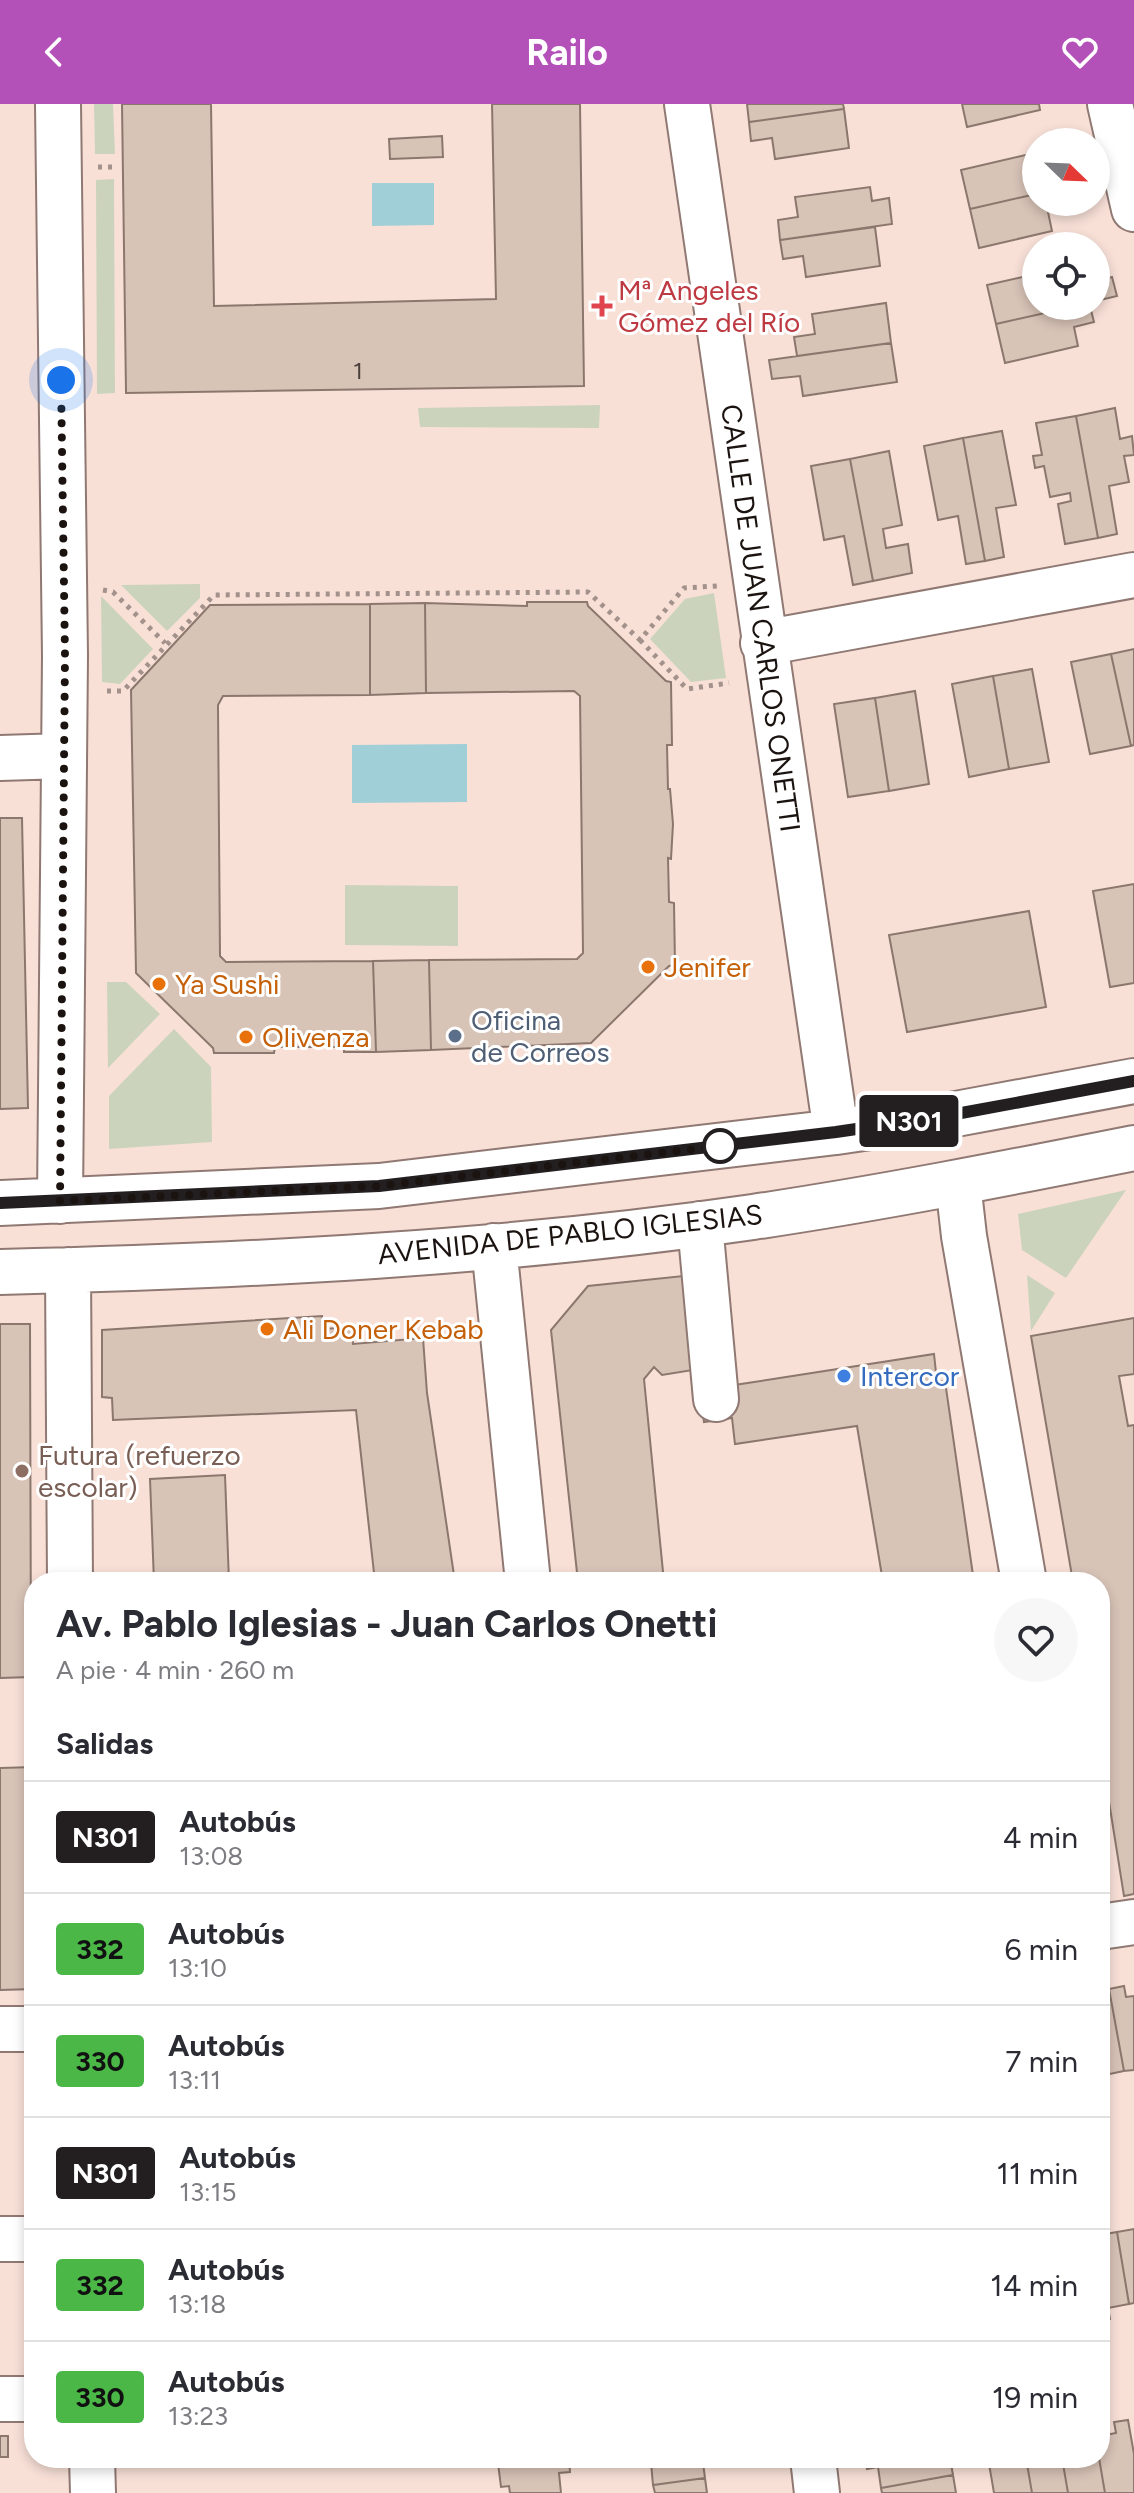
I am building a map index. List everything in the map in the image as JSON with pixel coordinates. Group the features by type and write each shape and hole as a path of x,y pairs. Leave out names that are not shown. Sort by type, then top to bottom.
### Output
{"street":[{"path":"58,104 65,656 60,1201"},
{"name":"CALLE DE JUAN CARLOS ONETTI","path":"687,104 836,1132"},
{"path":"1110,104 1134,209"},
{"path":"763,643 1134,575"},
{"path":"0,758 64,756"},
{"path":"0,1203 379,1186 836,1132 945,1116 1134,1081"},
{"name":"AVENIDA DE PABLO IGLESIAS","path":"0,1272 270,1263 494,1246 700,1224 958,1183 1134,1148"},
{"path":"958,1183 1022,1572"},
{"path":"700,1224 716,1399"},
{"path":"494,1246 527,1572"},
{"path":"68,1270 70,1572"},
{"path":"1110,1926 1134,1922"},
{"path":"0,2029 24,2029"},
{"path":"0,2239 24,2239"},
{"path":"0,2399 24,2399"},
{"path":"92,2468 93,2493"},
{"path":"814,2468 817,2493"}],"path":[{"path":"640,640 684,588 726,586"},
{"path":"94,588 113,592 165,643"},
{"path":"95,690 123,691 165,643 214,595 588,592 687,689 739,682"}],"green space":[{"path":"94,104 113,104 115,154 95,154"},
{"path":"114,179 115,393 97,394 96,180"},
{"path":"600,405 599,428 420,427 418,408"},
{"path":"200,584 200,598 167,631 121,585"},
{"path":"714,593 726,678 691,682 650,639 685,599"},
{"path":"101,596 153,649 120,684 102,682"},
{"path":"345,885 458,886 458,946 345,945"},
{"path":"107,982 126,982 160,1014 108,1068"},
{"path":"174,1029 211,1067 212,1142 109,1149 109,1096"},
{"path":"1126,1190 1066,1278 1022,1250 1018,1214"},
{"path":"1027,1275 1055,1293 1031,1331"}],"water":[{"path":"372,183 434,183 434,225 372,226"},
{"path":"467,744 467,802 352,803 352,745"}],"building":[{"path":"122,104 211,104 214,306 496,299 492,104 580,104 584,386 126,393"},
{"path":"747,104 843,104 844,109 749,122"},
{"path":"962,104 1039,104 1040,110 967,127"},
{"path":"844,109 849,148 775,159 772,138 751,141 749,122"},
{"path":"442,136 443,157 390,159 389,139"},
{"path":"1022,156 1022,197 970,209 961,170"},
{"path":"870,187 872,201 889,198 892,224 780,240 778,220 798,217 795,197"},
{"path":"1022,197 1022,216 1049,216 1052,231 1022,232 1022,238 979,248 970,209"},
{"path":"875,227 880,266 806,277 803,256 783,259 780,240"},
{"path":"1022,277 1022,318 996,324 987,285"},
{"path":"1110,278 1117,296 1110,298"},
{"path":"886,303 891,343 797,356 794,337 815,334 812,314"},
{"path":"1022,318 1094,322 1074,327 1078,346 1005,363 996,324"},
{"path":"891,343 897,382 803,396 800,376 772,379 769,360"},
{"path":"1115,408 1120,439 1132,436 1134,455 1124,456 1129,482 1109,486 1117,534 1098,538 1076,416"},
{"path":"1076,416 1098,538 1065,544 1058,504 1071,501 1070,493 1050,497 1044,466 1035,468 1033,456 1042,455 1036,423"},
{"path":"1002,431 1016,505 996,508 1004,557 985,561 963,438"},
{"path":"963,438 985,561 966,564 958,516 938,520 924,446"},
{"path":"889,451 902,525 883,529 886,548 908,544 912,573 873,581 850,459"},
{"path":"850,459 873,581 853,585 844,536 824,540 811,466"},
{"path":"527,602 587,602 666,681 671,682 672,745 667,745 673,824 671,859 668,858 669,902 674,903 675,965 669,966 591,1043 431,1050 429,960 577,959 583,953 580,696 574,691 426,693 425,603 527,606"},
{"path":"425,603 426,693 370,695 370,604"},
{"path":"370,604 370,695 223,696 218,705 220,956 226,962 373,961 376,1052 344,1052 344,1047 275,1047 274,1053 214,1053 213,1048 136,973 131,690 210,605"},
{"path":"1134,649 1134,745 1131,746 1111,654"},
{"path":"1111,654 1131,746 1090,754 1071,662"},
{"path":"1032,669 1049,762 1009,769 993,676"},
{"path":"993,676 1009,769 969,777 952,684"},
{"path":"915,691 929,784 889,791 875,698"},
{"path":"875,698 889,791 848,797 834,704"},
{"path":"0,818 22,818 28,1108 0,1109"},
{"path":"1134,884 1134,983 1110,987 1093,891"},
{"path":"1029,911 1046,1007 907,1032 889,935"},
{"path":"429,960 431,1050 376,1052 373,961"},
{"path":"683,1276 693,1370 662,1375 654,1367 644,1379 663,1572 577,1572 551,1330 588,1286"},
{"path":"322,1316 323,1329 352,1327 353,1344 423,1338 427,1393 454,1572 374,1572 356,1410 113,1420 112,1398 102,1397 102,1330"},
{"path":"1134,1318 1134,1374 1119,1376 1128,1426 1134,1425 1134,1894 1124,1896 1110,1808 1110,1572 1071,1572 1031,1336"},
{"path":"0,1324 30,1324 31,1572 24,1572 24,1677 0,1678"},
{"path":"934,1354 937,1382 945,1381 973,1572 881,1572 857,1426 735,1444 732,1418 704,1422 702,1408 728,1386"},
{"path":"225,1475 229,1572 154,1572 150,1479"},
{"path":"24,1767 24,1989 0,1990 0,1768"},
{"path":"1124,1986 1126,1997 1134,1996 1134,2070 1124,2071 1110,1989"},
{"path":"1110,1994 1124,2071 1110,2074"},
{"path":"1134,2229 1134,2303 1129,2304 1117,2232"},
{"path":"1117,2232 1129,2304 1110,2308 1110,2233"},
{"path":"1128,2420 1134,2454 1134,2493 1105,2493 1101,2468 1110,2468 1110,2434 1116,2433 1114,2422"},
{"path":"0,2436 8,2436 8,2457 0,2457"},
{"path":"499,2468 570,2468 570,2472 559,2473 561,2493 510,2493 509,2486 501,2487"},
{"path":"651,2468 704,2468 705,2478 653,2485"},
{"path":"878,2468 952,2468 953,2475 881,2488"},
{"path":"990,2468 1028,2468 1032,2493 994,2493"},
{"path":"1028,2468 1064,2468 1068,2493 1032,2493"},
{"path":"1064,2468 1101,2468 1105,2493 1068,2493"},
{"path":"953,2475 956,2493 882,2493 881,2488"},
{"path":"705,2478 707,2493 655,2493 653,2485"}],"bus line":[{"name":"N301","path":"0,1203 379,1186 836,1132 945,1116 1134,1081"}],"place":[{"name":"Mª Angeles Gómez del Río","path":"602,306"},
{"name":"Jenifer","path":"648,967"},
{"name":"Ya Sushi","path":"159,984"},
{"name":"Oficina de Correos","path":"455,1036"},
{"name":"Olivenza","path":"246,1037"},
{"name":"Ali Doner Kebab","path":"267,1329"},
{"name":"Intercor","path":"844,1376"},
{"name":"Futura (refuerzo escolar)","path":"22,1471"}],"route":[{"path":"61,380 65,656 60,1201 379,1186 720,1146"}]}
